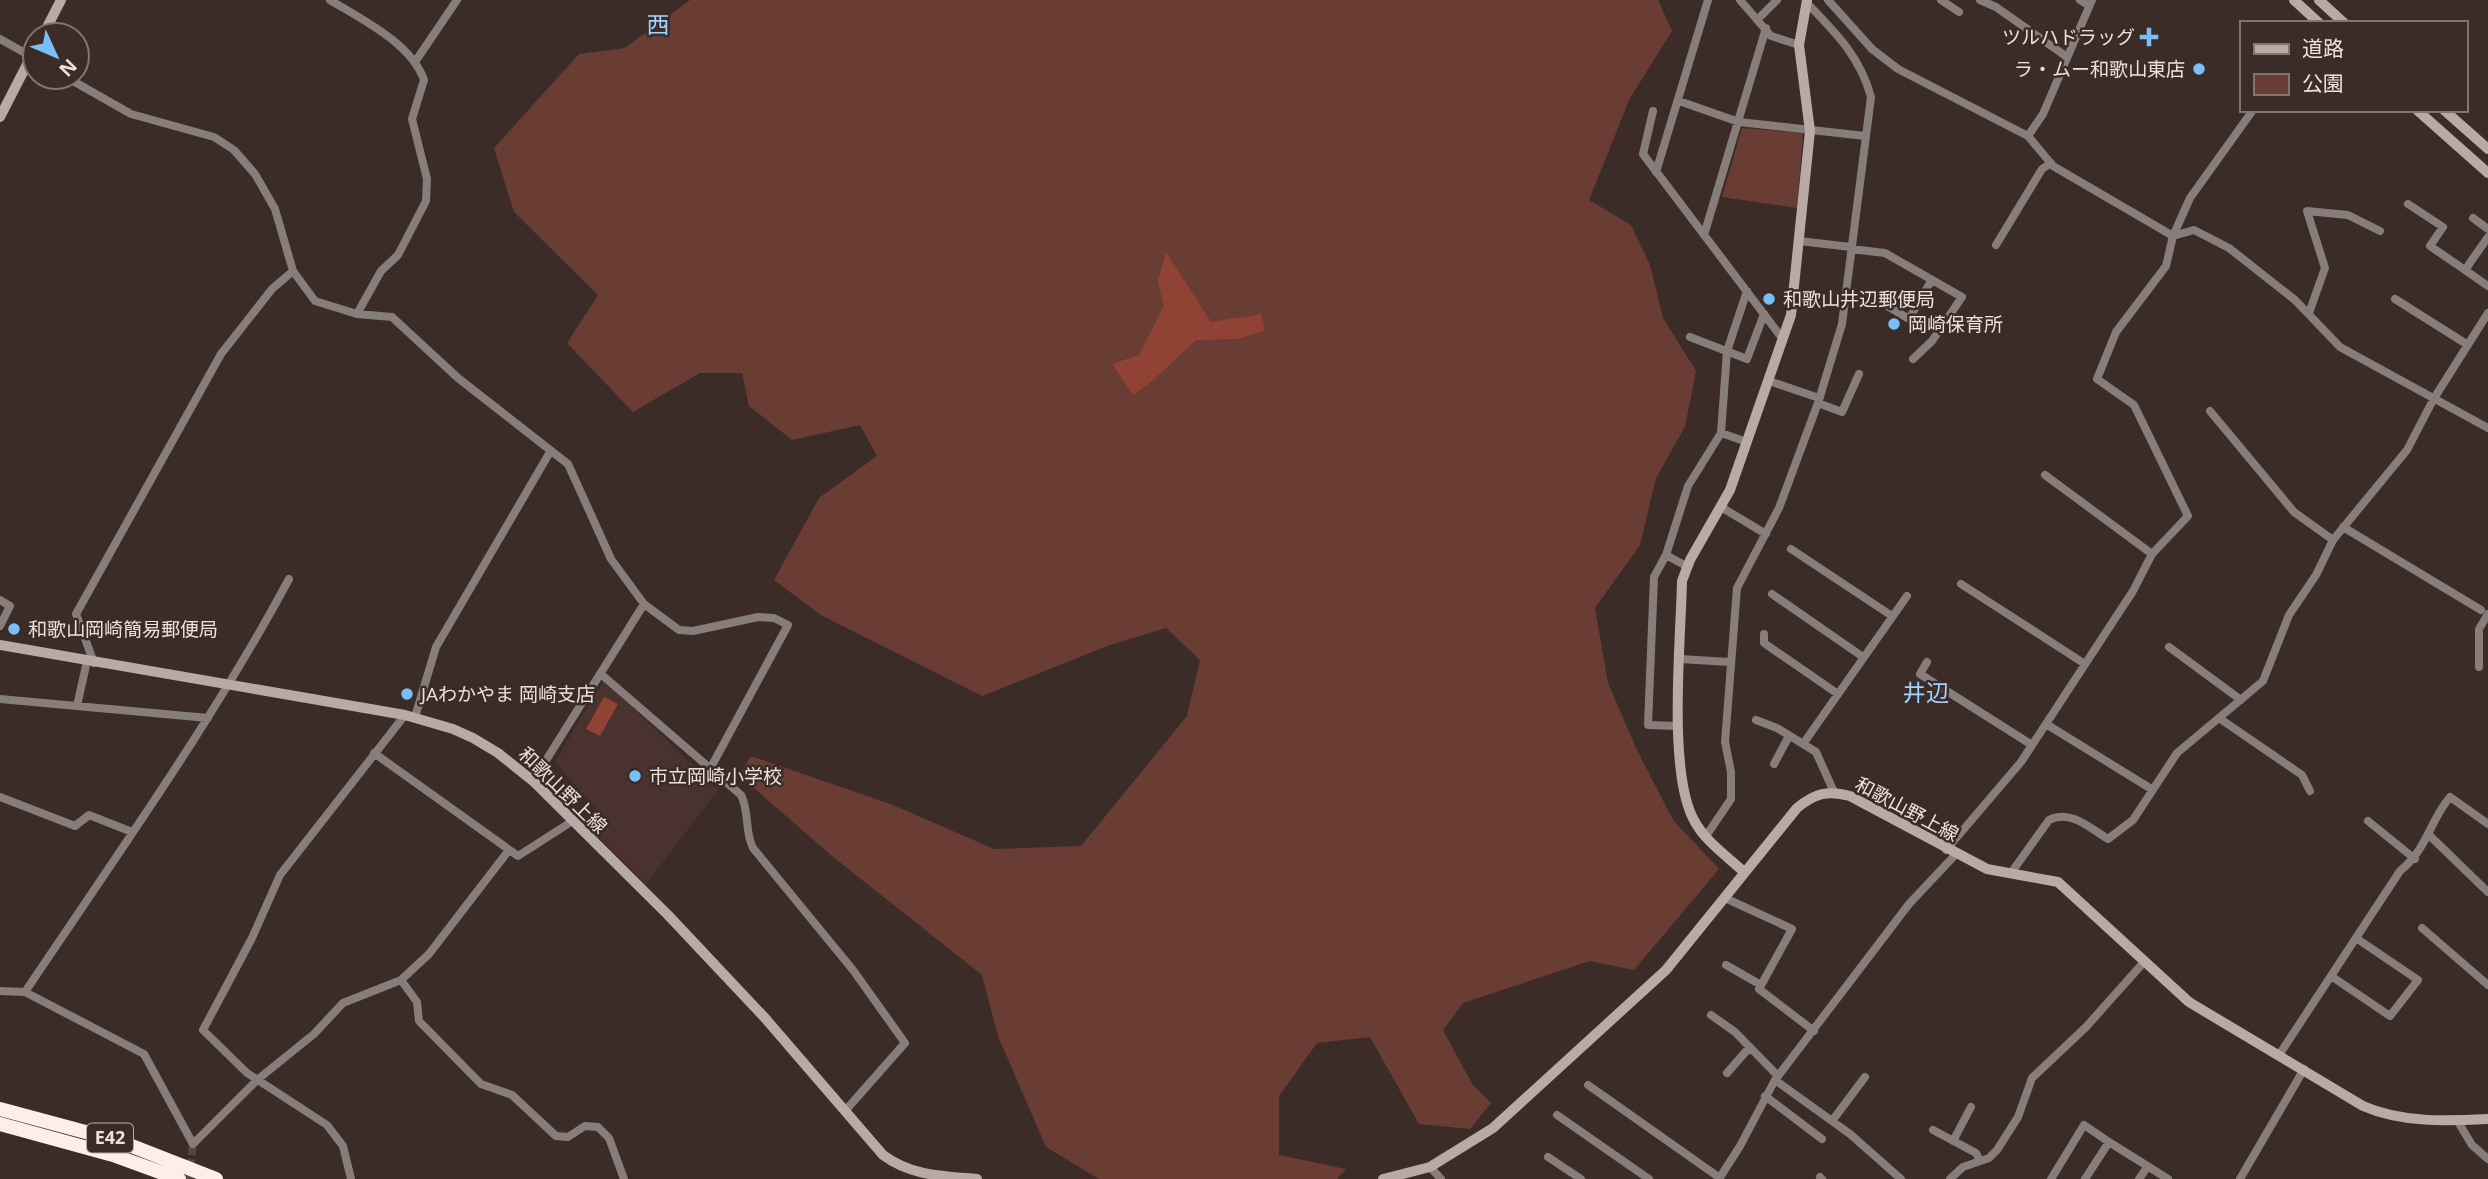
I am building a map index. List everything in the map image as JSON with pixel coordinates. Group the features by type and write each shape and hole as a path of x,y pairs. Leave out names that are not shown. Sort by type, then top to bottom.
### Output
{"highway":[{"name":"E42","path":"0,1109 119,1141 216,1179"},
{"name":"E42","path":"0,1124 113,1155 179,1179"}],"main road":[{"path":"50,21 61,0"},
{"path":"2294,0 2313,21"},
{"path":"2319,0 2342,21"},
{"path":"1744,872 1696,824 1686,800 1678,726 1682,581 1730,490 1791,315 1810,131 1800,45 1807,1"},
{"path":"0,117 21,79"},
{"path":"2419,112 2488,173"},
{"path":"2446,112 2488,149"},
{"name":"和歌山野上線","path":"0,645 410,716 473,738 498,753 533,781 571,822 668,915 765,1018 883,1155 899,1167 921,1174 977,1179"},
{"name":"和歌山野上線","path":"1383,1179 1414,1176 1461,1150 1493,1128 1666,970 1797,808 1821,793 1833,792 1850,796 1987,869 2058,882 2189,1002 2376,1112 2425,1120 2488,1119"}],"street":[{"path":"330,0 386,36 415,62 424,80 412,119 427,179 426,201 398,255 381,271 357,314"},
{"path":"415,62 457,0"},
{"path":"1656,172 1707,0"},
{"path":"1740,0 1771,36 1800,45"},
{"path":"1758,19 1777,0"},
{"path":"1828,0 1872,49 1898,69 2028,136 2051,163 2173,236 2194,230 2229,248 2309,313 2340,347 2488,428"},
{"path":"1835,8 1842,0"},
{"path":"1941,0 1959,12"},
{"path":"1980,0 1996,7 2067,57"},
{"path":"2028,136 2043,114 2090,3 2080,0"},
{"path":"1706,836 1731,800 1731,772 1725,742 1729,662 1737,588 1741,574 1766,534 1818,401 1842,324 1871,97 1865,74 1849,47 1807,1"},
{"path":"1704,235 1766,28"},
{"path":"0,39 21,49"},
{"path":"91,91 131,114 214,137 234,150 254,174 275,209 293,271 316,301 357,314 392,317 458,378 568,464 611,559 644,604 679,629 693,631 758,617 774,618 788,625 710,769"},
{"path":"1679,101 1740,122 1865,136"},
{"path":"1653,111 1642,149 1656,172 1782,338"},
{"path":"1588,1085 1719,1179 1776,1078 2032,745 2133,591 2152,554 2188,516 2134,405 2096,379 2116,332 2166,266 2173,236 2190,198 2252,112"},
{"path":"1996,245 2042,169 2051,163"},
{"path":"2408,204 2443,228 2430,246 2488,286"},
{"path":"2309,313 2325,268 2308,211 2348,215 2380,231"},
{"path":"2473,218 2488,229"},
{"path":"2465,270 2488,237"},
{"path":"1799,241 1885,253 1962,297 1932,341 1913,359"},
{"path":"77,706 91,662 76,614 221,354 272,289 293,271"},
{"path":"1889,307 1909,319 1931,281"},
{"path":"1678,726 1648,725 1654,578 1666,555 1688,486 1721,433 1727,351 1747,291"},
{"path":"2395,299 2468,345"},
{"path":"2011,873 2049,820 2058,816 2069,816 2108,839 2133,820 2177,753 2263,681 2289,615 2316,575 2333,540 2407,450 2433,400 2488,313"},
{"path":"1690,337 1747,359 1764,314"},
{"path":"1769,381 1842,412 1859,374"},
{"path":"2210,411 2294,512 2333,540"},
{"path":"1721,433 1747,442"},
{"path":"351,1179 343,1146 327,1125 257,1080 203,1030 252,938 280,876 374,753 410,716 436,646 550,452"},
{"path":"2045,475 2152,554"},
{"path":"1721,507 1766,534"},
{"path":"2343,527 2485,612 2479,629 2479,667"},
{"path":"1791,549 1892,617"},
{"path":"1666,555 1688,567"},
{"path":"25,992 132,832 156,801 228,686 289,579"},
{"path":"1961,584 2085,664"},
{"path":"1772,594 1863,657"},
{"path":"1802,744 1907,596"},
{"path":"0,600 10,606 0,626"},
{"path":"533,781 602,675 644,604"},
{"path":"1764,634 1764,643 1838,694"},
{"path":"2169,647 2241,700"},
{"path":"1680,659 1729,662"},
{"path":"1927,662 1920,674 2032,745"},
{"path":"602,675 741,795 748,810 746,833 753,848 853,970 905,1043 845,1111"},
{"path":"0,699 208,718"},
{"path":"2219,718 2302,775 2310,791"},
{"path":"1756,720 1789,736 1821,757 1833,792"},
{"path":"2046,724 2153,790"},
{"path":"1774,764 1789,736"},
{"path":"374,753 518,856 571,822"},
{"path":"0,797 75,826 89,815 132,832"},
{"path":"2279,1055 2400,871 2415,859 2439,810 2450,797 2488,824"},
{"path":"2368,821 2415,859"},
{"path":"2429,835 2488,892"},
{"path":"0,991 25,992 144,1054 192,1144 257,1080 314,1034 343,1003 401,980 429,954 509,850"},
{"path":"1725,898 1792,929 1759,989 1814,1031"},
{"path":"2422,928 2488,985"},
{"path":"2331,976 2390,1016 2418,980 2356,938"},
{"path":"1950,1179 1963,1167 1989,1158 1997,1150 2018,1117 2032,1077 2086,1027 2144,962"},
{"path":"1726,965 1761,985"},
{"path":"401,980 417,1002 419,1021 481,1084 512,1095 556,1136 568,1137 585,1126 598,1127 609,1138 624,1179"},
{"path":"1710,1015 1735,1032 1776,1078 1901,1179"},
{"path":"1727,1073 1749,1048"},
{"path":"2240,1179 2304,1069"},
{"path":"1832,1121 1865,1077"},
{"path":"1765,1096 1822,1139"},
{"path":"1953,1141 1971,1107"},
{"path":"1557,1115 1649,1179"},
{"path":"2457,1120 2472,1145 2488,1159"},
{"path":"2051,1179 2084,1125 2168,1179"},
{"path":"1933,1130 1976,1153 1980,1161"},
{"path":"2085,1179 2109,1142"},
{"path":"1548,1157 1581,1179"},
{"path":"2139,1179 2147,1166"},
{"path":"1430,1167 1441,1179"}],"shaded area":[{"path":"1166,252 1211,322 1261,314 1265,331 1237,339 1196,340 1150,383 1133,395 1112,364 1139,355 1164,306 1158,281"},
{"name":"市立岡崎小学校","path":"604,680 718,790 646,884 590,829 603,816 555,762"},
{"path":"604,697 618,704 600,736 586,729"}],"green space":[{"path":"690,0 1658,0 1672,31 1630,98 1589,200 1631,225 1650,265 1663,318 1696,371 1685,427 1656,478 1640,545 1595,608 1608,683 1636,748 1673,820 1719,869 1634,970 1590,961 1463,1003 1443,1030 1472,1084 1491,1103 1470,1129 1419,1124 1370,1037 1317,1043 1279,1096 1279,1155 1346,1169 1337,1179 1099,1179 1046,1147 998,1036 982,975 832,856 739,775 751,756 893,805 994,849 1081,846 1187,716 1200,660 1166,628 1110,645 982,696 821,615 774,580 819,498 877,456 860,425 792,440 749,406 742,373 700,373 633,412 567,343 598,295 514,212 494,148 579,54 625,48"},
{"path":"1742,128 1803,133 1797,208 1722,197"}],"tunnel":[{"path":"189,1179 193,1144"}],"place":[{"name":"ツルハドラッグ","path":"2149,37"},
{"name":"ラ・ムー和歌山東店","path":"2199,69"},
{"name":"和歌山井辺郵便局","path":"1769,299"},
{"name":"岡崎保育所","path":"1894,324"},
{"name":"和歌山岡崎簡易郵便局","path":"14,629"},
{"name":"JAわかやま 岡崎支店","path":"407,694"},
{"name":"市立岡崎小学校","path":"635,776"}],"district":[{"name":"西","path":"658,25"},
{"name":"井辺","path":"1926,693"}]}
